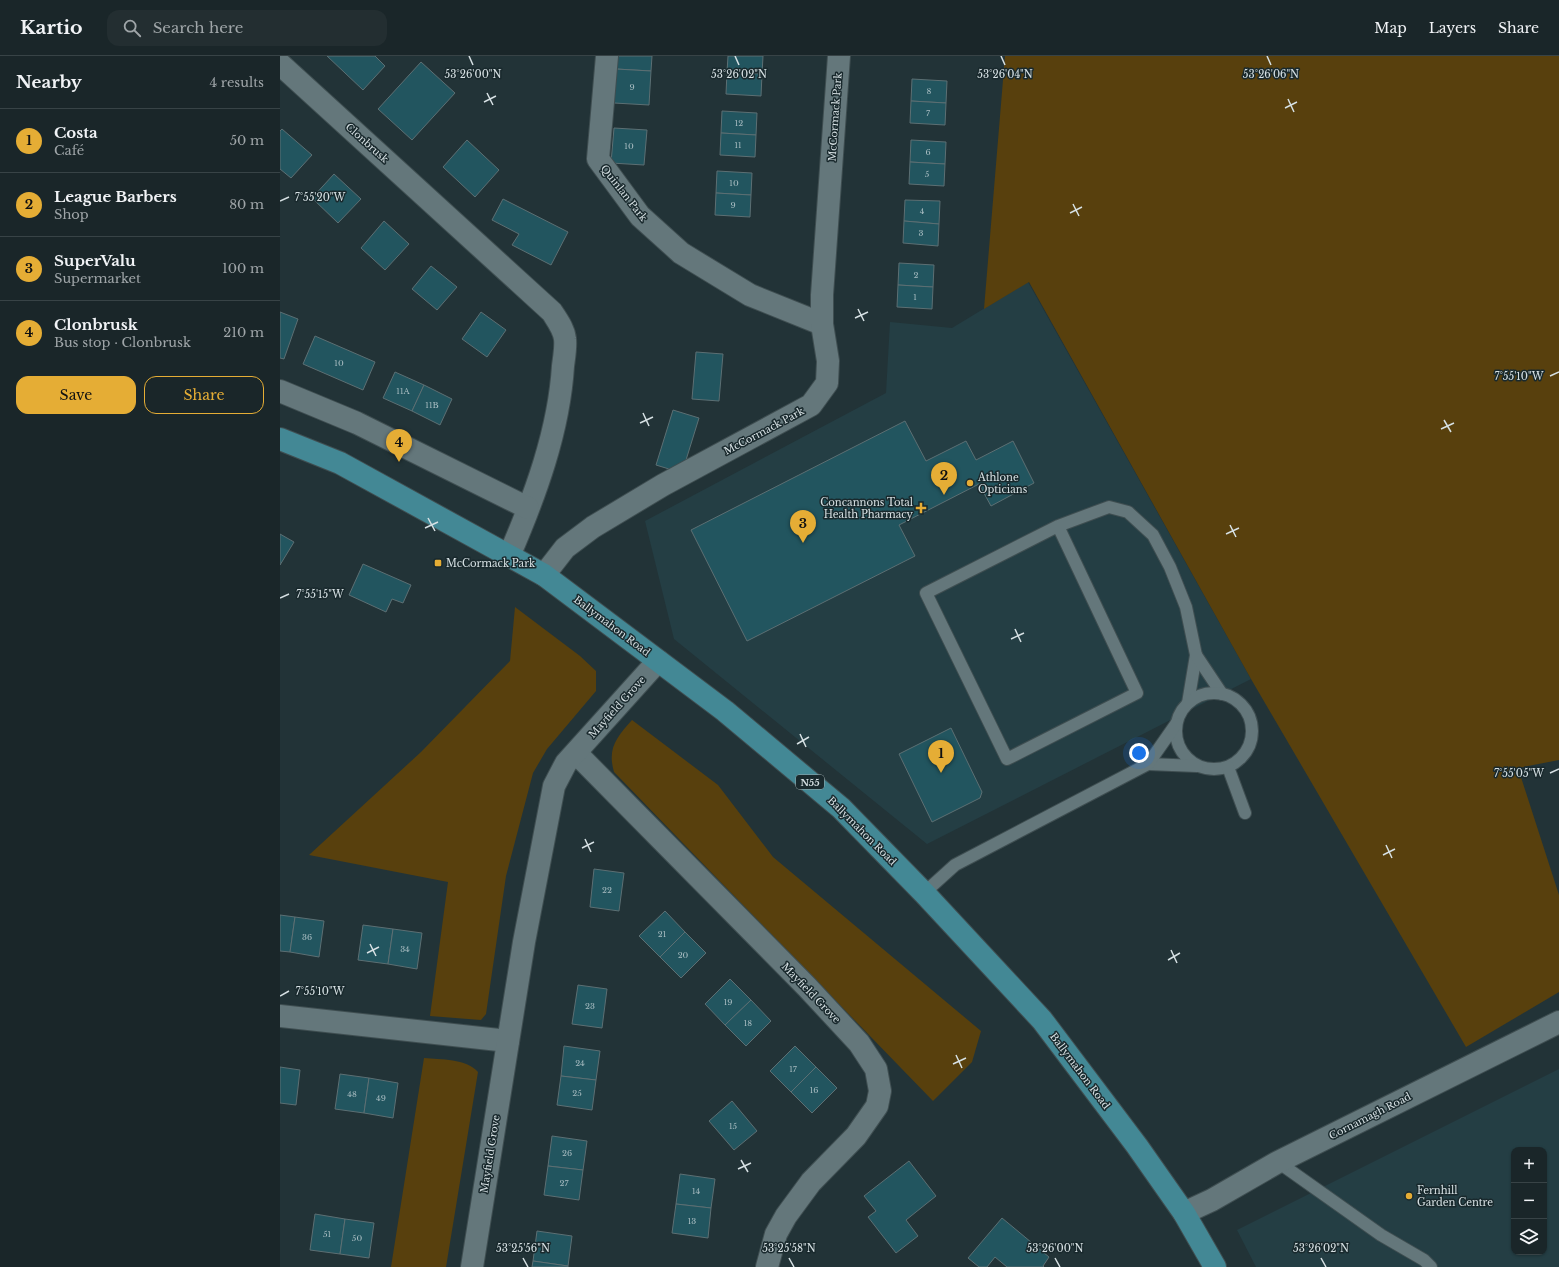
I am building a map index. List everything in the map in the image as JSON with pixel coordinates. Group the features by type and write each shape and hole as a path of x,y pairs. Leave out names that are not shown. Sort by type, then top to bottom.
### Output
{"main road":[{"name":"Ballymahon Road","path":"280,439 340,463 544,575 725,711 841,808 924,893 1042,1020 1137,1146 1184,1213 1215,1267"}],"street":[{"name":"Quinlan Park","path":"607,56 598,159 640,216 681,253 750,295 822,324"},
{"name":"McCormack Park","path":"544,575 565,548 593,527 663,485 811,405 827,383 828,361 822,324 822,295 839,56"},
{"name":"Clonbrusk","path":"280,64 552,312 561,328 565,339 559,406 547,452 528,508 509,556"},
{"path":"280,391 357,423 528,508"},
{"name":"Mayfield Grove","path":"472,1267 524,942 554,786 566,763 658,661"},
{"name":"Mayfield Grove","path":"576,753 807,987 859,1043 876,1069 880,1091 876,1106 856,1136 811,1182 786,1216 776,1234 767,1267"},
{"path":"280,1016 508,1040"},
{"name":"Cornamagh Road","path":"1184,1213 1212,1200 1278,1162 1559,1022"}],"lane":[{"path":"1058,526 1137,693 1007,759 926,593 1058,526 1109,507 1128,512 1153,535 1170,567 1186,607 1196,655 1188,703"},
{"path":"1196,655 1222,694"},
{"path":"1148,764 1197,766 1210,770 1228,767 1234,764 1244,755 1250,743 1252,730 1249,718 1243,706 1233,698 1222,694 1210,693 1198,696 1188,703 1180,712 1176,724 1175,736 1179,748 1186,758 1197,766"},
{"path":"924,893 955,864 1148,764 1176,724"},
{"path":"1228,767 1245,813"},
{"path":"1278,1162 1381,1235 1424,1260 1431,1267"}],"shaded area":[{"path":"1005,56 1559,56 1559,760 1518,768 1559,895 1559,992 1466,1047 1251,679 1029,282 984,309"},
{"path":"1028,282 1251,679 927,844 674,639 645,521 886,393 890,322 952,328"},
{"path":"515,607 580,656 596,671 596,691 547,749 533,773 506,876 486,1014 481,1020 430,1016 448,882 309,855 421,752 510,661"},
{"path":"632,720 718,785 773,857 981,1031 972,1062 933,1101 614,772 612,756 615,743"},
{"path":"424,1058 460,1062 473,1067 478,1072 446,1267 391,1267"},
{"name":"Fernhill Garden Centre","path":"1559,1069 1559,1267 1256,1267 1237,1230"}],"building":[{"path":"327,56 375,56 385,66 363,90"},
{"path":"617,56 652,56 651,71 616,69"},
{"path":"728,56 763,56 762,74 727,72"},
{"path":"421,62 455,93 412,140 378,109"},
{"path":"616,69 651,71 649,105 614,103"},
{"path":"727,72 762,74 761,96 726,94"},
{"path":"912,79 947,81 946,103 911,101"},
{"path":"911,101 946,103 945,125 910,123"},
{"path":"722,111 757,113 756,135 721,133"},
{"path":"614,128 647,130 644,165 611,163"},
{"path":"282,129 312,155 291,178 280,169 280,131"},
{"path":"721,133 756,135 755,157 720,155"},
{"path":"467,140 499,170 475,197 443,167"},
{"path":"911,140 946,142 945,164 910,162"},
{"path":"910,162 945,164 944,186 909,184"},
{"path":"717,171 752,173 751,195 716,193"},
{"path":"334,174 361,199 338,223 312,198"},
{"path":"716,193 751,195 750,217 715,215"},
{"path":"503,199 568,232 551,265 512,245 519,234 492,220"},
{"path":"905,200 940,201 939,224 904,221"},
{"path":"384,221 409,244 385,270 361,248"},
{"path":"904,221 939,224 938,246 903,243"},
{"path":"899,263 934,265 933,287 898,285"},
{"path":"431,266 457,287 437,310 412,289"},
{"path":"898,285 933,287 932,309 897,307"},
{"path":"280,312 298,319 284,359 280,358"},
{"path":"481,312 506,330 487,357 462,339"},
{"path":"315,336 375,362 363,390 303,364"},
{"path":"696,352 723,354 719,401 692,399"},
{"path":"395,372 424,385 412,411 383,398"},
{"path":"424,385 452,399 440,425 412,411"},
{"path":"673,410 699,418 682,473 656,465"},
{"path":"905,421 926,461 966,441 976,460 1013,441 1034,483 991,506 979,484 899,525 915,556 747,641 691,530"},
{"path":"280,534 294,542 280,565"},
{"path":"363,564 411,585 403,603 392,599 386,612 349,595"},
{"path":"951,728 982,792 980,798 932,822 899,754"},
{"path":"594,869 624,873 619,911 590,907"},
{"path":"665,911 685,932 660,957 639,936"},
{"path":"280,915 295,917 290,952 280,951"},
{"path":"295,917 324,921 319,957 290,952"},
{"path":"363,925 393,929 388,964 358,960"},
{"path":"393,929 422,933 417,969 388,964"},
{"path":"685,932 706,953 681,978 660,957"},
{"path":"730,979 751,1000 725,1025 705,1004"},
{"path":"578,985 607,989 602,1028 572,1024"},
{"path":"751,1000 771,1021 746,1046 725,1025"},
{"path":"564,1046 600,1051 596,1080 561,1076"},
{"path":"795,1046 816,1067 791,1092 770,1071"},
{"path":"280,1067 300,1070 296,1105 280,1103"},
{"path":"816,1067 837,1088 812,1113 791,1092"},
{"path":"340,1074 369,1078 364,1113 335,1109"},
{"path":"561,1076 596,1080 592,1110 557,1105"},
{"path":"369,1078 398,1083 393,1118 364,1113"},
{"path":"732,1101 757,1131 734,1150 709,1121"},
{"path":"552,1136 587,1141 583,1170 548,1166"},
{"path":"909,1161 936,1196 906,1220 918,1236 896,1253 868,1217 876,1211 864,1196"},
{"path":"548,1166 583,1170 579,1200 544,1195"},
{"path":"680,1174 715,1179 711,1208 676,1204"},
{"path":"676,1204 711,1208 708,1238 672,1233"},
{"path":"315,1214 345,1219 340,1254 310,1250"},
{"path":"1002,1218 1049,1257 1043,1266 1044,1267 1007,1267 995,1257 987,1267 979,1267 968,1258"},
{"path":"345,1219 374,1223 369,1258 340,1254"},
{"path":"537,1231 572,1236 568,1266 533,1261"},
{"path":"533,1261 568,1266 568,1267 532,1267"}],"place":[{"name":"Clonbrusk","path":"399,462"},
{"name":"Athlone Opticians","path":"970,483"},
{"name":"League Barbers","path":"944,495"},
{"name":"Concannons Total Health Pharmacy","path":"921,508"},
{"name":"SuperValu","path":"803,543"},
{"name":"McCormack Park","path":"438,563"},
{"name":"Costa","path":"941,773"},
{"name":"Fernhill Garden Centre","path":"1409,1196"}]}
